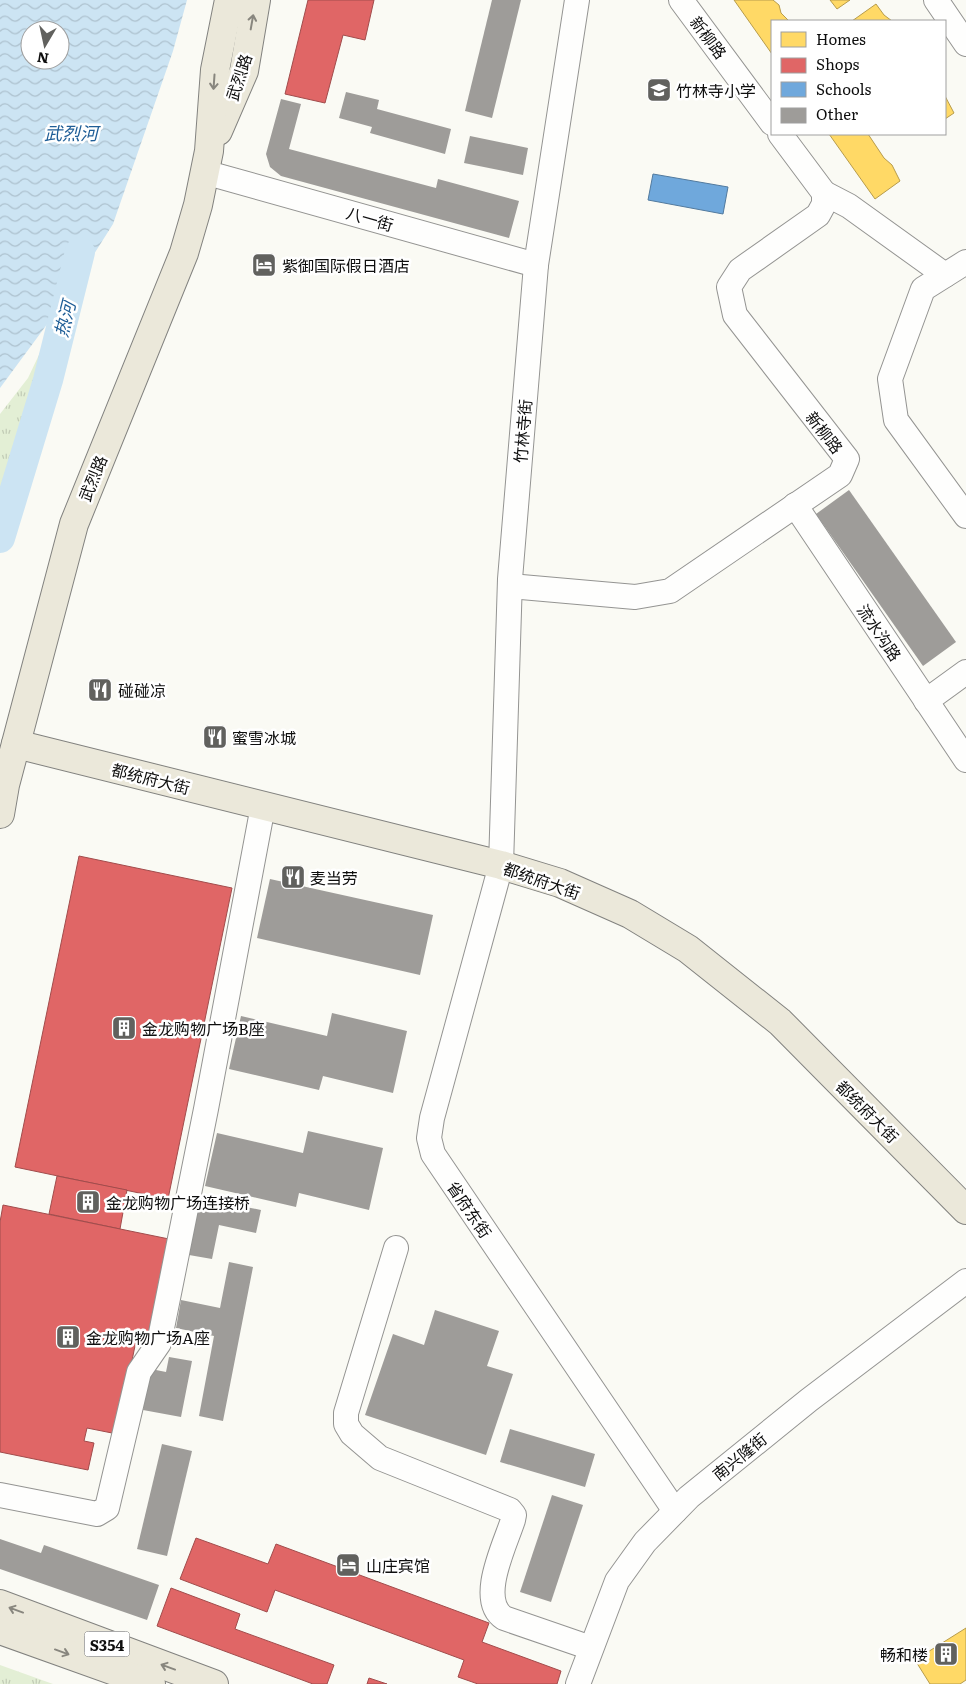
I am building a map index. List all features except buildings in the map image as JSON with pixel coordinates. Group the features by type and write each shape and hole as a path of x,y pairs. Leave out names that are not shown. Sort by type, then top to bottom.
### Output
{"main road":[{"name":"武烈路","path":"207,161 215,70 229,0"},
{"name":"武烈路","path":"0,814 16,744 74,524 184,253 207,161 244,71 256,0"},
{"name":"都统府大街","path":"16,744 501,865 560,883 630,914 688,949 780,1022 966,1210"},
{"name":"S354","path":"0,1604 214,1684"},
{"name":"S354","path":"0,1630 151,1684"}],"street":[{"name":"竹林寺街","path":"501,865 510,586 536,265 577,0"},
{"name":"新柳路","path":"681,0 771,122"},
{"path":"936,0 966,44"},
{"path":"781,135 824,193 849,206 945,275"},
{"name":"八一街","path":"207,161 536,265"},
{"name":"新柳路","path":"510,586 635,597 670,591 840,475 847,459 735,315 729,287 740,270 818,215 824,204 824,193"},
{"path":"966,262 923,289 890,379 896,420 966,516"},
{"name":"流水沟路","path":"794,505 966,760"},
{"path":"926,700 966,672"},
{"path":"0,1495 97,1514 107,1508 138,1372 159,1343 206,1109 263,806"},
{"name":"省府东街","path":"501,865 432,1118 429,1138 433,1154 675,1511"},
{"path":"396,1248 346,1413 346,1424 352,1434 380,1458 510,1510 514,1515 513,1520 492,1588 497,1614 591,1648"},
{"name":"南兴隆街","path":"578,1684 616,1581 646,1542 688,1497 808,1400 966,1281"}],"green space":[{"path":"65,300 0,500 0,414 28,378"},
{"path":"0,1665 53,1684 0,1684"}],"water":[{"name":"武烈河","path":"0,0 187,0 173,51 113,224 65,300 0,388"}],"waterway":[{"name":"热河","path":"0,538 48,380 80,252"}],"place":[{"name":"竹林寺小学","path":"659,90"},
{"name":"紫御国际假日酒店","path":"264,265"},
{"name":"碰碰凉","path":"100,690"},
{"name":"蜜雪冰城","path":"215,737"},
{"name":"麦当劳","path":"293,877"},
{"name":"金龙购物广场B座","path":"124,1028"},
{"name":"金龙购物广场连接桥","path":"88,1202"},
{"name":"金龙购物广场A座","path":"68,1337"},
{"name":"山庄宾馆","path":"348,1565"},
{"name":"畅和楼","path":"946,1654"}]}
